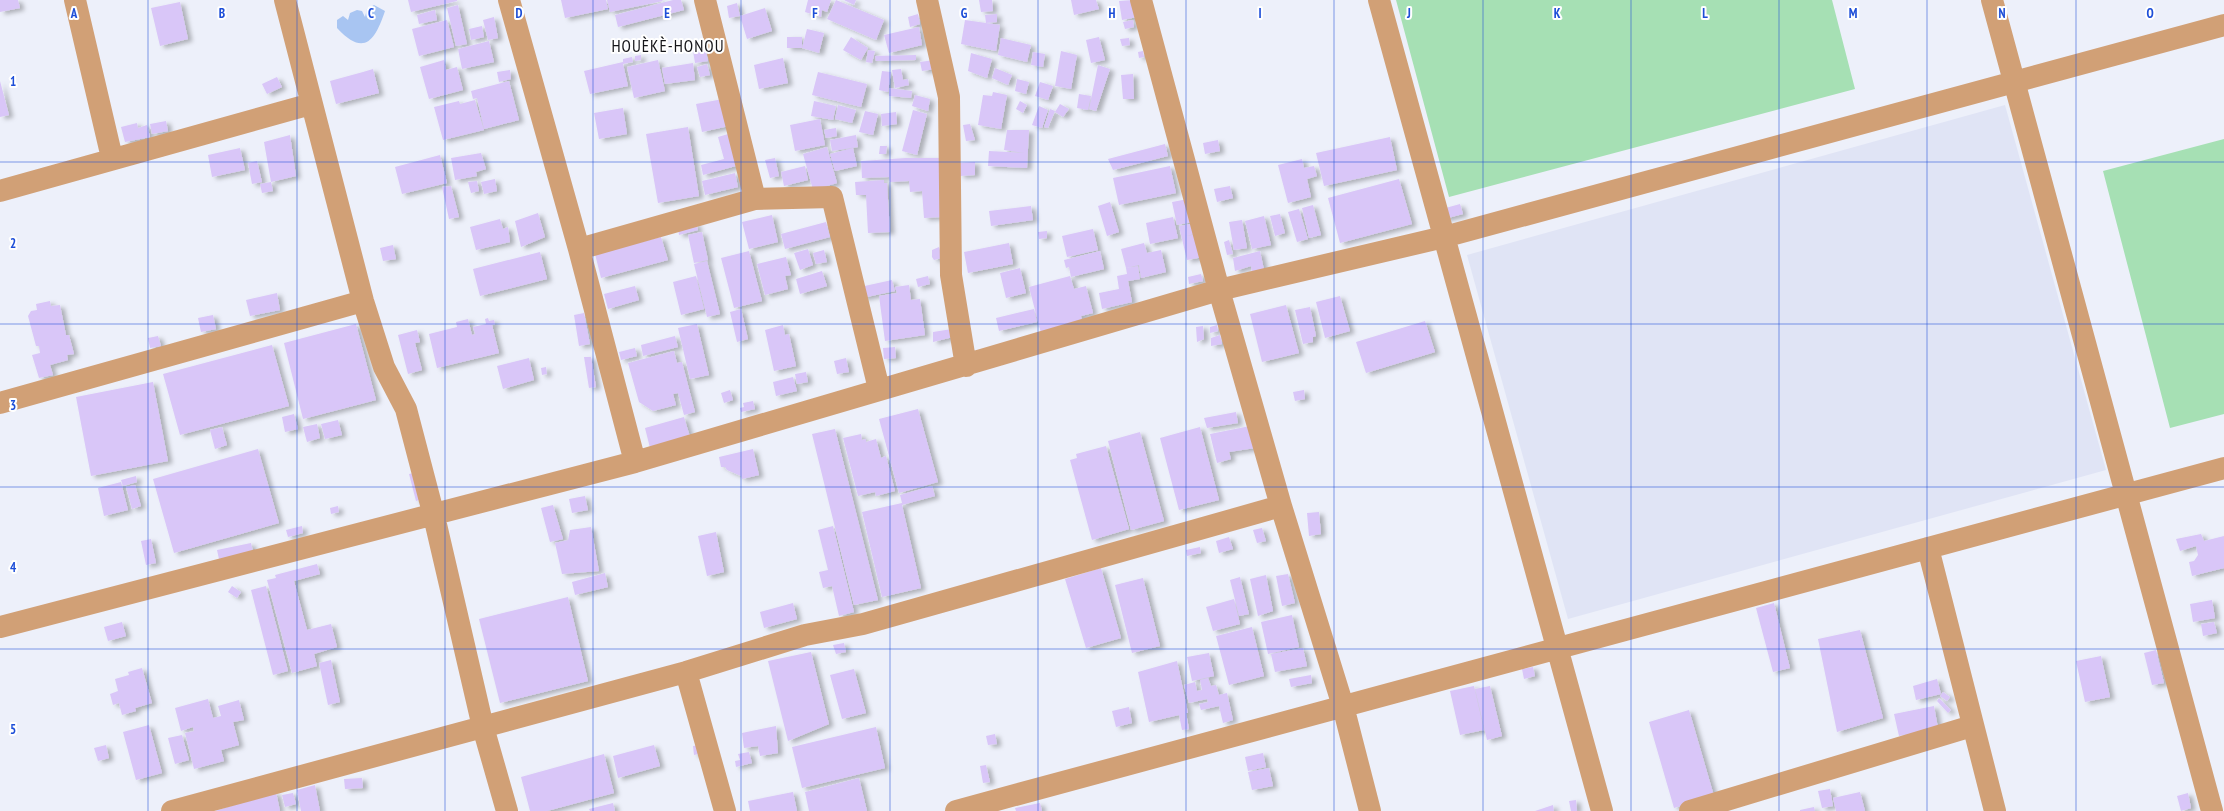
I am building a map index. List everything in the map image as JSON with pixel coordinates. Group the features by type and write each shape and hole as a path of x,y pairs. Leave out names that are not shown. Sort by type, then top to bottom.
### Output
{"street":[{"path":"76,0 112,158"},
{"path":"286,0 311,104 363,300 384,367 406,409 434,516 483,727 507,811"},
{"path":"509,0 579,249 635,462"},
{"path":"705,0 755,199"},
{"path":"927,0 949,97 951,275 966,366"},
{"path":"1141,0 1219,290 1281,506 1343,706 1370,811"},
{"path":"1379,0 1556,649 1602,811"},
{"path":"1992,0 2125,495 2212,811"},
{"path":"0,627 434,516 635,462 879,389 966,366 1219,290 1444,237 2224,25"},
{"path":"0,191 112,158 311,104"},
{"path":"579,249 755,199 832,197 879,389"},
{"path":"0,403 363,300"},
{"path":"956,811 2224,468"},
{"path":"172,811 686,672 805,635 863,624 1281,506"},
{"path":"1928,548 1972,726 1995,811"},
{"path":"686,672 725,811"},
{"path":"1690,811 1972,726"}],"shaded area":[{"path":"2005,105 2106,470 1568,619 1467,255"}],"green space":[{"path":"1396,0 1832,0 1855,89 1449,197"},
{"path":"2224,139 2224,414 2170,428 2103,171"}],"water":[{"path":"374,5 385,11 373,37 367,42 354,42 346,37 337,28 337,20 343,16 348,20 350,13 357,10 362,11 365,17 367,9"}],"building":[{"path":"0,0 18,0 20,8 0,12"},
{"path":"408,0 457,0 457,1 411,12"},
{"path":"561,0 606,0 608,9 565,18"},
{"path":"607,0 662,0 663,1 610,12"},
{"path":"673,0 681,0 684,10 618,27 615,15"},
{"path":"808,0 831,0 827,12 822,10 821,17 805,12"},
{"path":"836,0 884,20 876,40 827,19"},
{"path":"844,0 856,0 854,5"},
{"path":"979,0 992,0 993,11 981,12"},
{"path":"1071,0 1096,0 1099,9 1074,15"},
{"path":"1134,0 1137,17 1122,20 1119,1"},
{"path":"180,2 188,39 160,46 151,8"},
{"path":"737,3 740,16 729,18 727,6"},
{"path":"458,5 467,44 456,46 447,8"},
{"path":"765,8 772,31 747,39 740,16"},
{"path":"435,10 437,20 419,24 417,15"},
{"path":"918,14 920,24 910,27 908,17"},
{"path":"997,14 997,22 986,23 985,15"},
{"path":"494,17 498,38 488,40 483,20"},
{"path":"447,20 454,47 419,56 412,29"},
{"path":"965,20 1000,25 996,51 961,44"},
{"path":"1133,20 1134,27 1125,29 1123,22"},
{"path":"482,26 484,37 471,40 469,29"},
{"path":"919,27 922,45 889,53 884,35"},
{"path":"807,29 824,33 819,53 802,48"},
{"path":"787,37 802,37 802,48 787,48"},
{"path":"851,37 868,48 861,60 843,50"},
{"path":"1099,37 1105,60 1091,63 1086,40"},
{"path":"1001,38 1031,45 1027,62 998,55"},
{"path":"1129,38 1130,45 1122,46 1120,39"},
{"path":"489,41 494,62 462,69 458,49"},
{"path":"704,42 708,61 695,63 692,45"},
{"path":"868,50 875,51 872,63 866,62"},
{"path":"1061,51 1077,55 1071,89 1055,86"},
{"path":"1143,51 1144,57 1139,58 1138,52"},
{"path":"1033,52 1045,54 1043,67 1031,65"},
{"path":"971,53 992,59 987,78 968,71"},
{"path":"641,55 641,60 635,61 635,56"},
{"path":"916,55 916,60 876,61 875,56"},
{"path":"632,57 633,62 623,64 628,86 590,94 584,71 623,62 623,59"},
{"path":"783,58 788,83 759,89 754,65"},
{"path":"444,60 446,70 457,67 463,90 429,99 420,67"},
{"path":"658,60 665,91 634,98 627,67"},
{"path":"934,60 935,69 922,71 920,62"},
{"path":"693,63 695,80 665,84 662,68"},
{"path":"707,64 710,75 700,77 697,67"},
{"path":"1098,65 1110,69 1096,111 1089,109"},
{"path":"995,68 1012,75 1008,85 992,78"},
{"path":"373,69 379,93 336,104 330,81"},
{"path":"901,69 903,80 908,79 909,85 895,88 892,70"},
{"path":"510,70 511,79 499,82 497,72"},
{"path":"882,71 891,72 888,92 879,90"},
{"path":"818,72 867,84 861,107 812,95"},
{"path":"1133,74 1134,99 1123,99 1121,75"},
{"path":"277,77 282,87 267,94 262,84"},
{"path":"1017,79 1029,82 1026,94 1015,91"},
{"path":"0,81 9,115 0,117"},
{"path":"509,81 519,120 484,129 477,98 473,99 471,91"},
{"path":"1040,82 1053,86 1048,100 1035,96"},
{"path":"889,88 912,91 911,98 889,96"},
{"path":"993,92 1007,95 1001,129 978,125 983,95 992,96"},
{"path":"1079,94 1091,96 1088,110 1077,108"},
{"path":"915,95 930,99 928,111 912,106"},
{"path":"723,99 729,126 702,132 696,104"},
{"path":"475,100 484,130 443,140 434,107 459,101 460,104"},
{"path":"814,101 836,106 833,120 811,116"},
{"path":"1020,101 1027,105 1023,113 1016,109"},
{"path":"1060,104 1069,109 1063,117 1055,112"},
{"path":"838,105 856,110 852,123 835,119"},
{"path":"1039,106 1048,110 1042,128 1032,125"},
{"path":"623,108 627,134 599,139 594,113"},
{"path":"1050,109 1055,111 1048,128 1044,127"},
{"path":"913,110 927,114 917,155 902,151"},
{"path":"865,111 878,114 873,135 859,132"},
{"path":"896,112 897,124 882,126 881,114"},
{"path":"820,119 825,145 795,151 790,125"},
{"path":"166,121 168,131 152,134 150,124"},
{"path":"137,123 138,128 147,125 150,137 125,142 121,127"},
{"path":"970,124 975,140 966,141 963,125"},
{"path":"688,127 699,196 658,203 646,134"},
{"path":"836,128 837,136 826,138 824,130"},
{"path":"1007,130 1029,130 1027,168 988,166 989,151 1024,153 1004,150"},
{"path":"728,134 736,166 703,175 701,165 724,159 718,137"},
{"path":"290,135 296,176 271,182 264,142"},
{"path":"856,135 858,147 832,151 830,140"},
{"path":"1390,137 1397,170 1324,186 1316,153"},
{"path":"1218,140 1220,151 1205,154 1203,143"},
{"path":"1165,144 1168,156 1113,170 1108,159"},
{"path":"880,146 887,146 886,154 879,154"},
{"path":"827,147 837,183 813,190 803,154"},
{"path":"240,148 245,170 212,177 208,155"},
{"path":"853,148 857,166 835,171 830,154"},
{"path":"481,153 486,169 476,172 477,176 455,180 451,158"},
{"path":"440,155 447,183 402,194 395,167"},
{"path":"775,158 779,176 770,178 765,160"},
{"path":"906,158 941,158 941,217 924,218 922,191 910,192 909,181 890,182 889,177 862,178 861,161"},
{"path":"1302,159 1304,168 1314,166 1317,176 1307,179 1311,197 1288,203 1278,165"},
{"path":"257,161 262,182 252,184 248,163"},
{"path":"975,162 975,175 960,176 959,163"},
{"path":"805,166 808,180 784,186 781,172"},
{"path":"1170,166 1176,193 1119,205 1113,178"},
{"path":"735,173 738,187 705,195 702,181"},
{"path":"495,179 497,191 484,194 481,182"},
{"path":"1399,179 1412,224 1340,243 1328,198"},
{"path":"884,180 884,183 887,183 890,232 868,233 866,195 856,195 855,182"},
{"path":"477,181 479,191 471,193 468,182"},
{"path":"271,182 273,191 262,193 260,184"},
{"path":"451,186 459,217 449,219 442,187"},
{"path":"1230,186 1233,198 1217,202 1214,189"},
{"path":"1188,199 1193,222 1177,225 1172,202"},
{"path":"1110,202 1119,232 1107,236 1098,206"},
{"path":"1460,204 1463,214 1444,219 1442,209"},
{"path":"1313,205 1321,235 1309,238 1302,208"},
{"path":"1031,206 1033,220 991,226 989,211"},
{"path":"1299,209 1308,239 1297,242 1288,212"},
{"path":"538,213 545,237 521,247 515,221"},
{"path":"1280,214 1285,233 1275,236 1270,216"},
{"path":"772,215 778,242 749,249 742,222"},
{"path":"1264,216 1271,245 1252,249 1245,221"},
{"path":"1173,217 1178,238 1150,244 1146,223"},
{"path":"500,219 503,229 508,227 510,242 476,250 470,227"},
{"path":"1242,220 1247,248 1234,250 1229,222"},
{"path":"826,222 830,237 785,249 781,234"},
{"path":"696,223 698,230 679,235 678,228"},
{"path":"1196,223 1198,233 1186,236 1198,234 1203,257 1187,260 1179,226"},
{"path":"1093,229 1098,250 1067,257 1062,236"},
{"path":"1047,231 1047,238 1039,239 1038,232"},
{"path":"702,232 708,260 694,263 688,235"},
{"path":"661,237 668,260 601,278 595,254"},
{"path":"1229,240 1233,254 1227,255 1224,242"},
{"path":"1009,243 1013,264 968,273 964,252"},
{"path":"1144,243 1147,253 1161,250 1166,272 1141,278 1139,265 1126,268 1121,249"},
{"path":"393,245 396,259 383,261 380,248"},
{"path":"939,247 942,258 934,260 932,257 932,250"},
{"path":"808,249 813,265 800,270 794,253"},
{"path":"824,250 827,262 816,264 813,253"},
{"path":"749,251 762,301 734,308 721,258"},
{"path":"1100,251 1104,269 1071,277 1069,267 1066,268 1064,260"},
{"path":"1260,251 1264,270 1252,273 1251,266 1235,271 1233,258"},
{"path":"540,252 547,279 480,296 473,269"},
{"path":"786,257 791,275 785,276 788,289 765,295 757,264"},
{"path":"707,261 720,314 707,317 694,264"},
{"path":"1138,266 1140,279 1128,281 1132,302 1102,309 1099,293 1119,289 1117,276 1127,274 1126,268"},
{"path":"1020,268 1026,293 1006,298 1000,273"},
{"path":"822,271 827,286 800,294 796,279"},
{"path":"1201,274 1203,281 1189,284 1188,277"},
{"path":"696,276 704,309 681,315 673,282"},
{"path":"928,276 930,284 918,287 916,279"},
{"path":"1070,276 1074,289 1086,286 1093,313 1081,316 1082,322 1041,333 1029,287"},
{"path":"892,280 895,291 862,298 860,287"},
{"path":"909,285 911,300 920,299 925,335 885,341 879,296 897,293 895,287"},
{"path":"635,286 639,300 608,309 604,294"},
{"path":"277,293 280,310 250,316 246,300"},
{"path":"1340,296 1350,331 1325,338 1316,302"},
{"path":"50,301 51,306 60,305 66,335 69,335 74,354 67,355 68,360 50,365 53,375 39,378 32,355 40,353 39,346 36,346 28,316 31,311 37,310 36,304"},
{"path":"1286,305 1299,353 1262,362 1250,314"},
{"path":"1310,307 1316,336 1313,337 1313,342 1303,344 1295,310"},
{"path":"741,309 748,339 737,342 730,312"},
{"path":"1034,309 1037,322 999,331 996,318"},
{"path":"584,313 590,344 579,346 574,315"},
{"path":"213,315 216,329 201,332 198,318"},
{"path":"488,318 489,321 494,320 495,324 492,325 499,353 437,368 429,334 457,327 456,322 468,319 472,335 475,334 473,327 486,324 485,319"},
{"path":"1425,321 1435,352 1366,373 1356,342"},
{"path":"356,324 376,400 303,419 284,343"},
{"path":"697,324 709,375 690,379 678,328"},
{"path":"783,325 785,335 789,334 796,366 774,371 765,330"},
{"path":"1217,325 1218,331 1210,333 1210,327"},
{"path":"1203,326 1204,339 1197,342 1196,327"},
{"path":"952,329 953,337 933,342 933,332"},
{"path":"417,330 420,342 415,343 422,370 408,374 398,335"},
{"path":"1220,335 1222,344 1211,346 1211,338"},
{"path":"158,336 161,346 150,348 148,338"},
{"path":"675,336 678,347 643,356 641,345"},
{"path":"272,345 289,406 180,435 163,374"},
{"path":"895,347 896,358 884,359 883,348"},
{"path":"635,348 637,356 621,360 619,352"},
{"path":"674,351 677,363 682,362 695,412 684,415 678,393 673,394 676,405 653,411 639,402 628,363"},
{"path":"584,357 591,357 596,387 589,388"},
{"path":"529,358 534,380 503,389 497,366"},
{"path":"846,358 849,372 837,374 834,361"},
{"path":"546,367 547,374 542,375 541,368"},
{"path":"806,372 808,382 797,384 795,374"},
{"path":"793,377 797,391 776,396 773,382"},
{"path":"153,382 168,461 91,476 76,397"},
{"path":"730,390 733,400 724,403 721,393"},
{"path":"1304,390 1305,399 1295,401 1293,392"},
{"path":"753,401 755,409 741,412 740,408 744,407 743,403"},
{"path":"918,409 938,482 899,493 879,419"},
{"path":"1236,412 1238,423 1207,428 1204,418"},
{"path":"294,414 298,429 285,432 282,417"},
{"path":"684,417 690,437 650,448 645,428"},
{"path":"338,420 342,435 325,439 321,424"},
{"path":"317,424 320,438 307,442 303,427"},
{"path":"1250,426 1255,448 1229,452 1231,459 1217,463 1210,434"},
{"path":"222,427 227,445 215,449 210,430"},
{"path":"1200,427 1219,500 1179,510 1160,438"},
{"path":"835,429 878,600 854,605 812,434"},
{"path":"1140,432 1164,521 1131,530 1108,441"},
{"path":"861,434 862,440 866,439 866,442 876,439 881,458 886,456 895,491 876,496 875,492 858,496 843,438"},
{"path":"1106,446 1129,529 1092,540 1070,460 1077,458 1076,454"},
{"path":"258,449 279,523 174,553 153,479"},
{"path":"753,449 759,475 742,479 741,476 727,470 725,467 721,467 719,457"},
{"path":"419,472 426,498 416,501 409,474"},
{"path":"136,476 137,482 123,486 121,480"},
{"path":"121,482 128,510 104,516 98,488"},
{"path":"135,485 141,506 132,509 126,487"},
{"path":"932,486 935,496 902,505 921,588 882,597 862,512 902,503 900,495"},
{"path":"585,496 588,510 572,513 569,499"},
{"path":"553,505 563,539 550,542 541,508"},
{"path":"338,506 339,512 331,514 330,508"},
{"path":"1319,512 1321,534 1309,536 1307,513"},
{"path":"302,526 303,533 288,537 286,530"},
{"path":"833,526 854,612 839,616 832,586 823,588 819,572 828,570 818,530"},
{"path":"591,527 599,571 562,574 555,543 568,540 570,530"},
{"path":"1262,528 1266,541 1257,543 1253,530"},
{"path":"716,532 724,572 707,576 698,536"},
{"path":"2201,534 2204,541 2224,536 2224,568 2192,576 2189,562 2194,561 2198,555 2196,546 2180,551 2176,539"},
{"path":"1229,537 1233,549 1219,553 1216,541"},
{"path":"151,539 156,563 146,565 141,541"},
{"path":"251,543 253,552 219,559 217,550"},
{"path":"1200,547 1201,553 1187,556 1186,550"},
{"path":"317,564 320,574 294,581 307,630 331,624 337,647 314,654 317,666 292,673 267,580 276,578 275,575"},
{"path":"1101,568 1121,638 1086,648 1065,579"},
{"path":"605,573 608,587 575,595 572,582"},
{"path":"1288,574 1295,603 1282,606 1276,576"},
{"path":"1266,575 1273,611 1258,616 1250,579"},
{"path":"1240,577 1249,614 1239,616 1230,580"},
{"path":"1143,578 1160,646 1132,653 1115,585"},
{"path":"232,586 241,592 237,598 228,592"},
{"path":"266,586 288,671 273,675 251,590"},
{"path":"568,597 588,681 500,703 479,619"},
{"path":"1234,599 1240,624 1213,631 1206,607"},
{"path":"2212,600 2215,618 2193,622 2190,604"},
{"path":"793,603 797,619 764,628 760,612"},
{"path":"1774,603 1790,668 1773,672 1756,608"},
{"path":"1292,615 1299,647 1268,654 1261,622"},
{"path":"122,622 126,636 108,641 104,627"},
{"path":"2214,622 2217,633 2203,636 2201,624"},
{"path":"1252,627 1264,676 1229,685 1216,636"},
{"path":"1860,630 1883,718 1837,732 1818,639"},
{"path":"844,643 846,652 836,654 833,645"},
{"path":"1303,648 1307,666 1275,672 1271,654"},
{"path":"2156,650 2164,683 2152,685 2144,653"},
{"path":"811,652 829,724 788,741 768,661"},
{"path":"1209,653 1214,676 1192,681 1187,657"},
{"path":"2101,656 2110,697 2085,702 2076,661"},
{"path":"331,660 340,702 328,705 319,663"},
{"path":"1177,661 1188,713 1186,713 1189,729 1182,730 1179,715 1149,722 1138,672"},
{"path":"1533,667 1535,676 1524,679 1522,669"},
{"path":"142,668 152,703 135,708 136,711 122,715 119,703 113,705 110,694 118,691 115,679 129,675 128,672"},
{"path":"854,669 866,713 842,719 830,675"},
{"path":"1311,675 1312,683 1291,687 1289,679"},
{"path":"1208,678 1211,686 1216,685 1219,695 1227,693 1233,720 1223,723 1219,706 1201,710 1199,704 1208,702 1207,699 1189,703 1184,685 1195,682 1197,691 1202,690 1200,680"},
{"path":"1937,679 1941,694 1916,700 1913,686"},
{"path":"1474,686 1484,730 1460,735 1450,691"},
{"path":"1490,686 1502,736 1487,740 1475,689"},
{"path":"1943,692 1950,697 1947,701 1940,696"},
{"path":"1939,698 1951,710 1948,713 1937,701"},
{"path":"208,699 213,718 221,716 218,706 239,700 244,720 233,722 239,745 221,750 224,761 194,769 185,733 194,731 193,727 181,731 175,708"},
{"path":"1934,706 1938,728 1899,736 1894,714"},
{"path":"1129,707 1132,723 1116,727 1112,711"},
{"path":"1689,710 1714,796 1674,808 1649,722"},
{"path":"149,725 162,773 136,780 123,732"},
{"path":"776,726 778,753 760,756 758,746 744,748 742,733"},
{"path":"876,727 885,768 802,788 792,747"},
{"path":"995,734 997,744 988,745 986,736"},
{"path":"182,735 189,760 175,764 168,738"},
{"path":"106,745 109,758 98,761 94,748"},
{"path":"654,745 660,766 618,778 613,756"},
{"path":"701,745 703,753 694,755 693,746"},
{"path":"749,752 752,763 736,767 735,761 740,760 738,754"},
{"path":"1263,753 1266,767 1248,771 1245,757"},
{"path":"604,754 614,793 547,811 530,811 521,777"},
{"path":"986,765 990,782 983,783 980,766"},
{"path":"1269,768 1273,786 1252,790 1248,772"},
{"path":"362,778 363,788 345,789 344,779"},
{"path":"859,778 867,811 809,811 805,792"},
{"path":"315,785 320,811 301,811 297,790"},
{"path":"1830,789 1833,806 1822,808 1818,791"},
{"path":"276,792 280,811 215,811"},
{"path":"793,792 797,811 750,811 748,801"},
{"path":"1860,792 1865,811 1836,811 1833,798"},
{"path":"293,793 296,804 285,807 282,795"},
{"path":"2188,793 2191,808 2181,811 2177,796"},
{"path":"1576,800 1577,811 1571,811 1569,801"},
{"path":"613,803 615,811 590,811 589,809"},
{"path":"1040,803 1042,811 1016,811 1015,808"},
{"path":"1553,805 1554,811 1535,811"},
{"path":"1814,807 1815,811 1800,811 1800,810"}],"district":[{"name":"HOUÈKÈ-HONOU","path":"668,46"}]}
